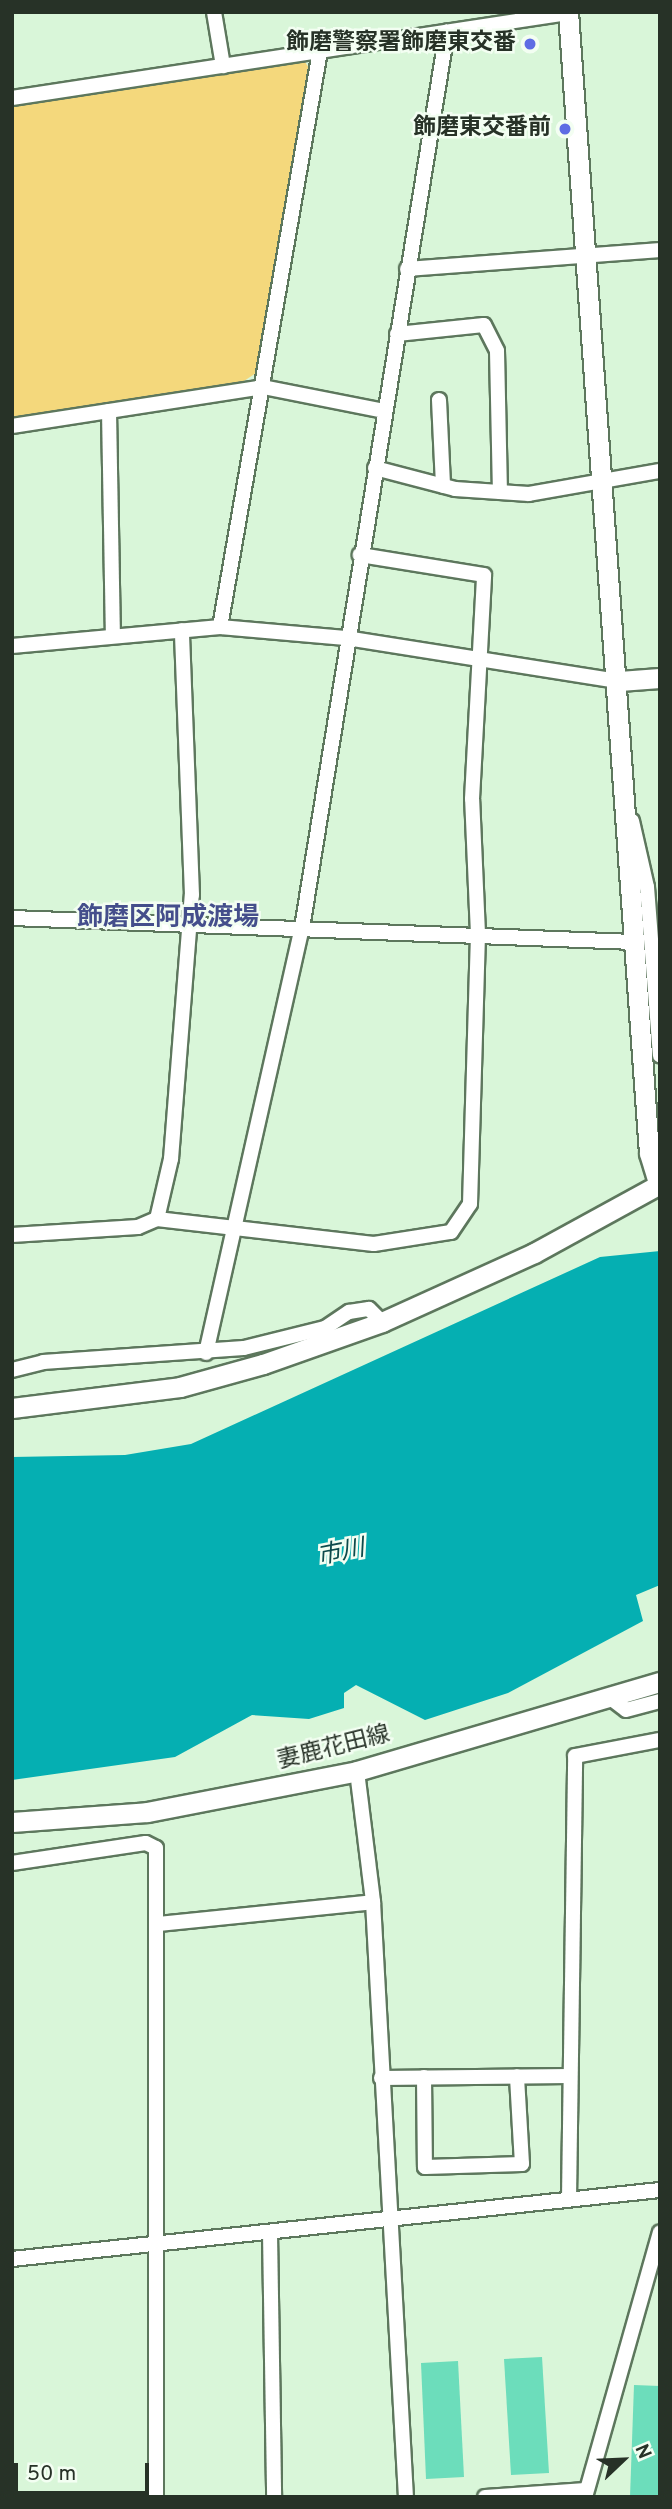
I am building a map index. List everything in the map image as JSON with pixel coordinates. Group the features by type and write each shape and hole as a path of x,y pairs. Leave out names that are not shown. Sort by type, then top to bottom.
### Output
{"street":[{"path":"214,12 223,66"},
{"path":"12,98 568,13 605,481 619,681 622,779 649,1153 659,1185 534,1254 382,1322 180,1387 12,1408"},
{"path":"206,1353 238,1228 302,928 346,638 447,32"},
{"path":"220,627 320,51"},
{"path":"408,269 589,259 660,250"},
{"path":"397,334 484,325 497,351 500,492"},
{"path":"12,426 263,387 384,411"},
{"path":"439,400 443,486"},
{"path":"109,411 113,635"},
{"path":"375,468 443,486 530,494 660,471"},
{"path":"12,1236 138,1227 157,1219 374,1244 452,1232 470,1204 478,934 472,799 484,575 360,555"},
{"path":"12,646 220,627 346,638 619,681 660,678"},
{"path":"157,1219 171,1158 187,922 192,895 182,630"},
{"path":"622,779 647,887 660,1056"},
{"path":"12,918 187,922 634,942"},
{"path":"12,1370 43,1362 206,1353 325,1328 349,1312 369,1309 382,1322"},
{"name":"妻鹿花田線","path":"12,1822 147,1812 357,1771 660,1682"},
{"path":"609,1697 626,1710 660,1701"},
{"path":"569,2199 575,1756 660,1740"},
{"path":"357,1771 373,1902 388,2221 406,2497"},
{"path":"12,1863 146,1843 156,1849 158,1924 152,2245 156,2497"},
{"path":"158,1924 373,1902"},
{"path":"424,2077 425,2167 522,2164 517,2076"},
{"path":"381,2078 570,2076"},
{"path":"12,2259 660,2190"},
{"path":"485,2497 586,2493 660,2232"},
{"path":"270,2233 274,2497"}],"shaded area":[{"path":"303,59 309,68 256,373 244,381 12,418 12,102"}],"water":[{"name":"市川","path":"660,1251 660,1585 636,1595 643,1621 508,1693 425,1720 356,1685 344,1693 344,1708 309,1719 252,1715 175,1757 12,1780 12,1457 125,1455 191,1444 600,1257"}],"building":[{"path":"542,2357 549,2473 511,2475 504,2359"},
{"path":"458,2361 464,2477 426,2479 421,2363"},
{"path":"634,2385 660,2386 660,2497 630,2497"}],"place":[{"name":"飾磨警察署飾磨東交番","path":"530,44"},
{"name":"飾磨東交番前","path":"565,129"}],"district":[{"name":"飾磨区阿成渡場","path":"168,919"}]}
